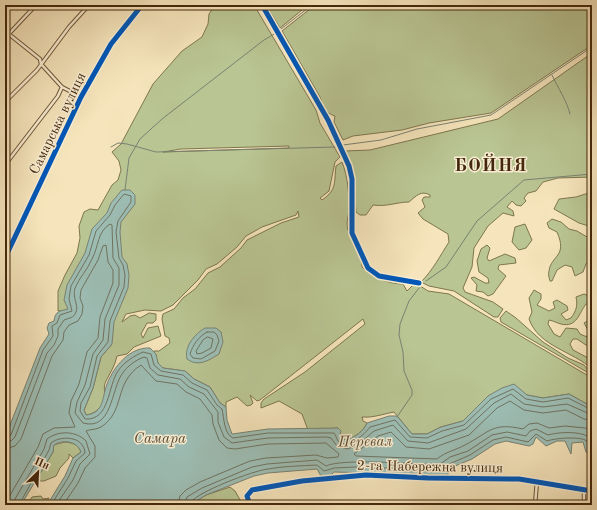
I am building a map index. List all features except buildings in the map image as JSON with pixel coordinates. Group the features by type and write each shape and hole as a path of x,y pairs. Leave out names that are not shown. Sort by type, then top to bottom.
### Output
{"street":[{"path":"5,38 36,5"},
{"path":"5,102 42,64 69,28 89,5"},
{"name":"Самарська вулиця","path":"5,258 81,97 111,44 142,5"},
{"path":"262,5 328,120 349,166 352,179 352,233 368,268 379,276 419,283"},
{"path":"5,31 40,59 42,64 62,87 81,97"},
{"path":"5,165 58,96 62,87"},
{"name":"2-га Набережна вулиця","path":"250,505 247,496 252,490 290,483 366,476 519,479 538,481 584,491 592,491"},
{"path":"535,505 538,481"},
{"path":"584,491 584,505"}],"green space":[{"path":"215,5 254,5 316,110 320,123 340,157 335,162 329,191 320,198 322,200 330,193 335,182 336,166 342,162 346,174 348,192 349,211 347,228 361,258 362,267 370,274 381,279 392,283 403,284 407,291 413,285 417,284 428,291 449,294 592,378 592,407 569,394 543,398 527,395 488,396 463,421 441,427 427,434 412,434 394,412 362,417 363,421 367,423 363,429 358,434 346,440 341,438 338,428 308,430 302,414 279,401 261,408 261,403 264,399 305,372 365,324 363,319 260,400 257,401 250,395 253,403 247,406 237,397 226,402 226,407 220,403 210,387 194,379 185,371 163,368 158,363 154,351 159,351 170,343 169,338 165,336 162,319 163,314 174,309 183,298 195,289 208,273 220,267 241,248 247,240 281,223 299,217 298,211 296,215 262,227 246,236 237,247 217,264 206,269 198,280 173,305 161,311 145,310 126,314 122,322 130,316 135,315 140,318 149,313 156,314 156,320 153,323 147,323 141,334 143,338 148,328 158,326 161,336 134,347 127,354 117,356 114,366 105,383 105,397 103,403 96,411 86,415 84,410 93,388 101,357 112,344 68,310 58,311 58,291 77,253 80,238 79,226 84,212 90,209 98,210 112,185 118,180 121,170 119,161 112,152 121,144 153,84 182,51 202,37 208,24 209,14","holes":["289,146 289,148 163,152 181,149"]},
{"path":"266,5 308,5 280,28"},
{"path":"315,5 592,5 592,45 491,113 429,123 402,130 353,136 343,140 334,122 335,116 325,109 320,97 282,31"},
{"path":"592,53 592,177 558,178 543,182 536,191 528,193 524,198 526,201 521,206 516,205 512,201 507,207 513,211 514,216 503,213 488,226 474,248 472,267 463,288 465,292 493,302 503,309 498,317 494,317 454,291 429,286 421,282 433,268 449,242 448,234 423,219 418,213 425,207 422,200 424,197 430,197 430,195 421,193 409,202 373,205 366,215 360,215 356,212 352,165 345,151 370,150 498,119"},
{"path":"592,192 592,227 579,223 554,209 559,199 576,197"},
{"path":"552,219 561,222 569,229 577,231 592,240 592,259 586,264 583,272 575,276 572,267 565,265 557,270 552,281 550,281 550,266 558,255 561,246 557,232 549,228 547,223"},
{"path":"525,224 532,240 526,248 519,250 512,242 515,227"},
{"path":"487,245 490,248 487,258 489,261 505,254 515,258 516,263 499,265 498,269 506,276 493,294 488,296 483,292 476,291 477,285 471,278 474,277 485,283 489,283 488,278 479,272 477,261 481,249"},
{"path":"534,290 541,294 541,299 537,305 549,311 555,308 553,302 557,300 567,306 568,310 561,314 566,320 571,318 575,311 577,306 576,297 584,294 592,297 592,303 586,304 577,319 571,324 566,325 549,320 548,324 554,334 560,337 566,328 577,329 580,334 587,337 588,330 584,323 588,321 592,324 592,349 577,339 573,339 570,344 573,350 592,360 592,369 548,342 540,336 534,328 529,319 532,312 529,298"},
{"path":"506,311 543,342 568,358 584,365 592,375 501,322 500,318"},
{"path":"65,442 75,444 81,452 73,458 69,454 69,458 60,468 56,476 40,481 37,478 53,452 53,445"},
{"path":"230,487 235,491 243,505 190,505 206,495"},
{"path":"41,496 43,499 49,498 45,505 21,505 25,500 30,500 32,497"},
{"path":"327,501 455,502 511,505 303,505"}],"water":[{"name":"Самара","path":"122,190 130,190 135,195 135,204 121,222 120,232 122,257 127,264 129,275 128,288 114,322 112,344 101,357 93,388 84,410 86,415 92,414 100,407 107,384 118,364 129,354 150,348 156,354 158,363 163,368 185,371 194,379 210,387 220,403 226,407 227,420 232,434 268,429 338,428 341,431 341,438 346,440 358,434 367,423 389,416 397,416 412,434 427,434 441,427 463,421 488,396 502,388 514,384 527,395 543,398 569,394 592,407 592,456 586,452 583,442 572,443 571,454 565,441 557,441 546,446 536,437 533,444 529,446 506,441 495,444 472,459 448,469 448,475 334,472 331,475 321,476 317,469 268,473 254,476 206,495 190,505 47,505 65,476 73,458 81,452 73,443 61,442 54,445 53,452 21,505 5,505 5,438 40,348 49,334 47,328 49,323 54,321 55,315 58,312 68,309 64,300 67,285 85,253 92,229 107,213 111,203"},
{"path":"205,328 216,328 221,332 223,342 219,354 203,362 195,363 187,359 187,350 194,337"}],"waterway":[{"path":"281,29 312,5"},
{"path":"125,190 129,158 140,139 162,119 264,40 276,33"},
{"path":"343,145 381,140 417,129 491,115 592,47"},
{"path":"552,75 565,99 570,114"},
{"path":"111,147 118,143 156,152 335,147"},
{"path":"426,281 446,267 477,221 524,180 592,174"},
{"path":"397,417 412,395 412,390 404,371 403,352 399,335 400,324 409,301 419,288"}],"cycle path":[{"path":"5,258 81,97 111,44 142,5"},
{"path":"262,5 328,120 349,166 352,179 352,233 368,268 379,276 419,283"},
{"path":"250,505 247,496 252,490 302,481 366,475 428,478 519,479 592,491"}],"district":[{"name":"БОЙНЯ","path":"491,165"}],"water label":[{"name":"Перевал","path":"365,441"}]}
